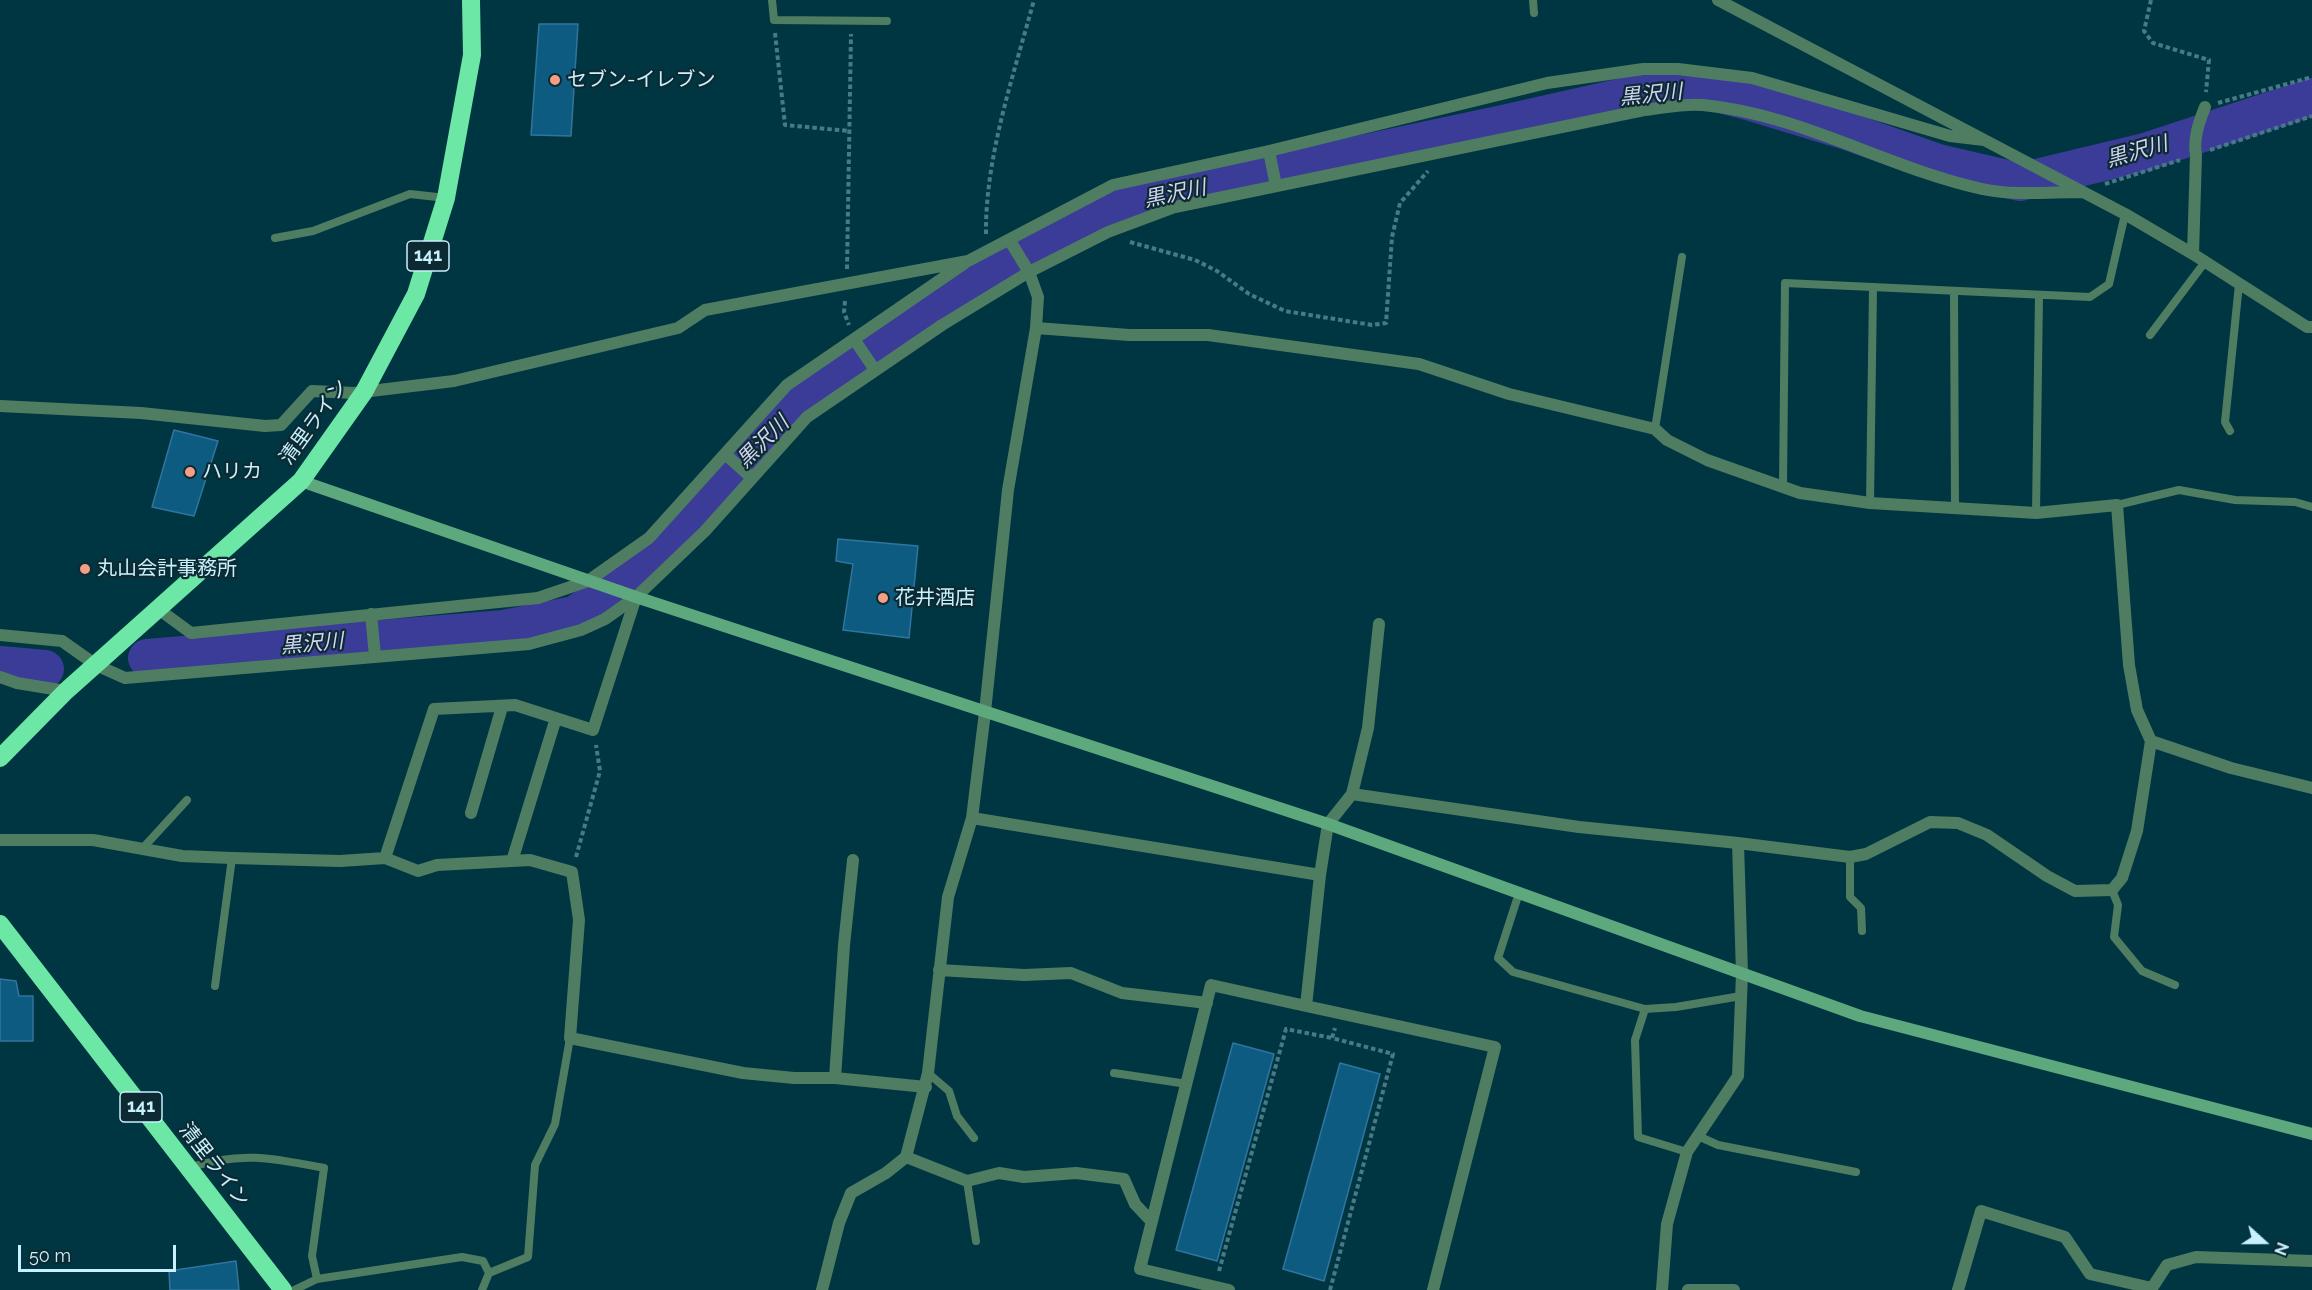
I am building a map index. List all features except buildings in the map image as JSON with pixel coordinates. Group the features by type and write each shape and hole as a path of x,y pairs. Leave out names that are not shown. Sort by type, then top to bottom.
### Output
{"highway":[{"name":"清里ライン","path":"0,758 66,692 157,608 301,481 364,392 416,294 447,198 472,55 471,0"},
{"name":"清里ライン","path":"0,924 283,1290"}],"street":[{"path":"1718,0 2125,214 2193,254 2307,327 2312,327"},
{"path":"157,608 191,633 372,619 538,598 588,580 649,538 728,456 787,385 968,261 1011,244 1113,186 1270,155 1547,83 1655,69 1678,69 1752,78 1950,136 1984,140"},
{"path":"0,635 62,641 96,665 125,678 134,678 375,651 529,644 581,630 605,619 636,597 705,531 750,476 807,417 1027,268 1108,232 1174,207 1276,183 1644,110 1701,105 1756,113 1898,163 1983,189 2028,193 2077,189"},
{"path":"2193,254 2195,146 2199,120 2205,107"},
{"path":"1270,155 1276,183"},
{"path":"822,1290 839,1223 851,1193 886,1173 906,1157 926,1087 934,1036 948,897 972,818 1008,490 1036,328 1038,297 1027,268 1011,244"},
{"path":"0,406 141,412 265,426 281,425 312,391 364,392 454,381 678,328 705,310 968,261"},
{"path":"1036,328 1129,335 1209,335 1419,364 1509,394 1655,429 1667,440 1707,460 1800,493 1870,503 2036,513 2117,505 2129,665 2137,710 2151,741 2137,831 2122,878 2112,891 2075,891 2047,876 1987,835 1958,823 1930,822 1866,855 1850,857 1579,827 1352,794"},
{"path":"854,339 875,370"},
{"path":"728,456 750,476"},
{"path":"301,481 636,597 1328,824 1860,1016 2312,1134"},
{"path":"385,858 434,709 515,705 593,730 636,597"},
{"path":"372,619 375,651"},
{"path":"1306,1006 1320,875 1328,824 1352,794 1368,728 1379,624"},
{"path":"0,677 17,683 66,692"},
{"path":"471,813 502,707"},
{"path":"512,861 556,718"},
{"path":"2151,741 2231,768 2312,789"},
{"path":"972,818 1320,875"},
{"path":"0,840 93,840 182,856 340,861 385,858 418,871 437,865 530,860 572,872 579,920 570,1038 743,1073 794,1078 835,1077 926,1087"},
{"path":"1662,1290 1667,1224 1687,1152 1738,1076 1742,974 1738,843"},
{"path":"835,1077 844,945 853,860"},
{"path":"939,970 1024,975 1071,973 1122,993 1207,1003"},
{"path":"1229,1290 1140,1269 1211,985 1495,1047 1433,1290"},
{"path":"906,1157 967,1181 999,1173 1024,1177 1076,1173 1124,1179 1135,1204 1151,1221"},
{"path":"1958,1290 1982,1212 2065,1237 2090,1274 2152,1288 2168,1265 2196,1257 2312,1261"},
{"path":"1688,1290 1734,1290"}],"lane":[{"path":"772,0 774,20 887,21"},
{"path":"1533,0 1534,13"},
{"path":"275,238 313,231 410,194 447,198"},
{"path":"1783,487 1785,283 2090,297 2109,284 2125,214"},
{"path":"1655,429 1682,257"},
{"path":"2150,335 2205,262"},
{"path":"2230,431 2225,422 2239,284"},
{"path":"1870,503 1873,287"},
{"path":"1954,291 1955,508"},
{"path":"2036,513 2039,295"},
{"path":"2117,505 2178,490 2235,500 2295,502 2312,507"},
{"path":"142,849 187,800"},
{"path":"1850,857 1850,897 1861,908 1862,931"},
{"path":"215,986 232,858"},
{"path":"2112,891 2118,905 2114,937 2142,971 2175,985"},
{"path":"1519,893 1498,958 1513,972 1645,1009 1676,1007 1741,996"},
{"path":"1645,1009 1635,1040 1638,1137 1687,1152"},
{"path":"482,1290 489,1273 528,1257 535,1165 555,1124 570,1038"},
{"path":"928,1073 949,1091 957,1116 974,1138"},
{"path":"1114,1073 1187,1084"},
{"path":"1698,1136 1718,1145 1856,1172"},
{"path":"188,1168 231,1157 261,1156 324,1168 312,1256 317,1279"},
{"path":"967,1181 976,1241"},
{"path":"294,1290 317,1279 462,1257 483,1261 489,1273"}],"path":[{"path":"986,252 986,216 996,148 1034,0"},
{"path":"2151,0 2144,31 2153,43 2210,60 2205,107 2312,77"},
{"path":"774,20 785,125 849,131"},
{"path":"852,21 844,312 854,339"},
{"path":"1108,232 1136,244 1196,260 1217,271 1249,294 1285,311 1372,325 1386,322 1392,237 1400,203 1446,151"},
{"path":"572,872 600,771 593,730"},
{"path":"1332,1038 1340,1013"},
{"path":"1215,1287 1286,1029 1394,1054 1330,1290"}],"waterway":[{"name":"黒沢川","path":"147,658 504,629 575,615 650,560 700,510 782,420 838,377 952,300 1039,246 1117,206 1645,92 1705,90 1847,131 1938,163 2020,182 2145,152 2312,97"},
{"name":"黒沢川","path":"0,665 45,669"}],"place":[{"name":"セブン-イレブン","path":"555,80"},
{"name":"ハリカ","path":"190,472"},
{"name":"丸山会計事務所","path":"85,569"},
{"name":"花井酒店","path":"883,598"}]}
